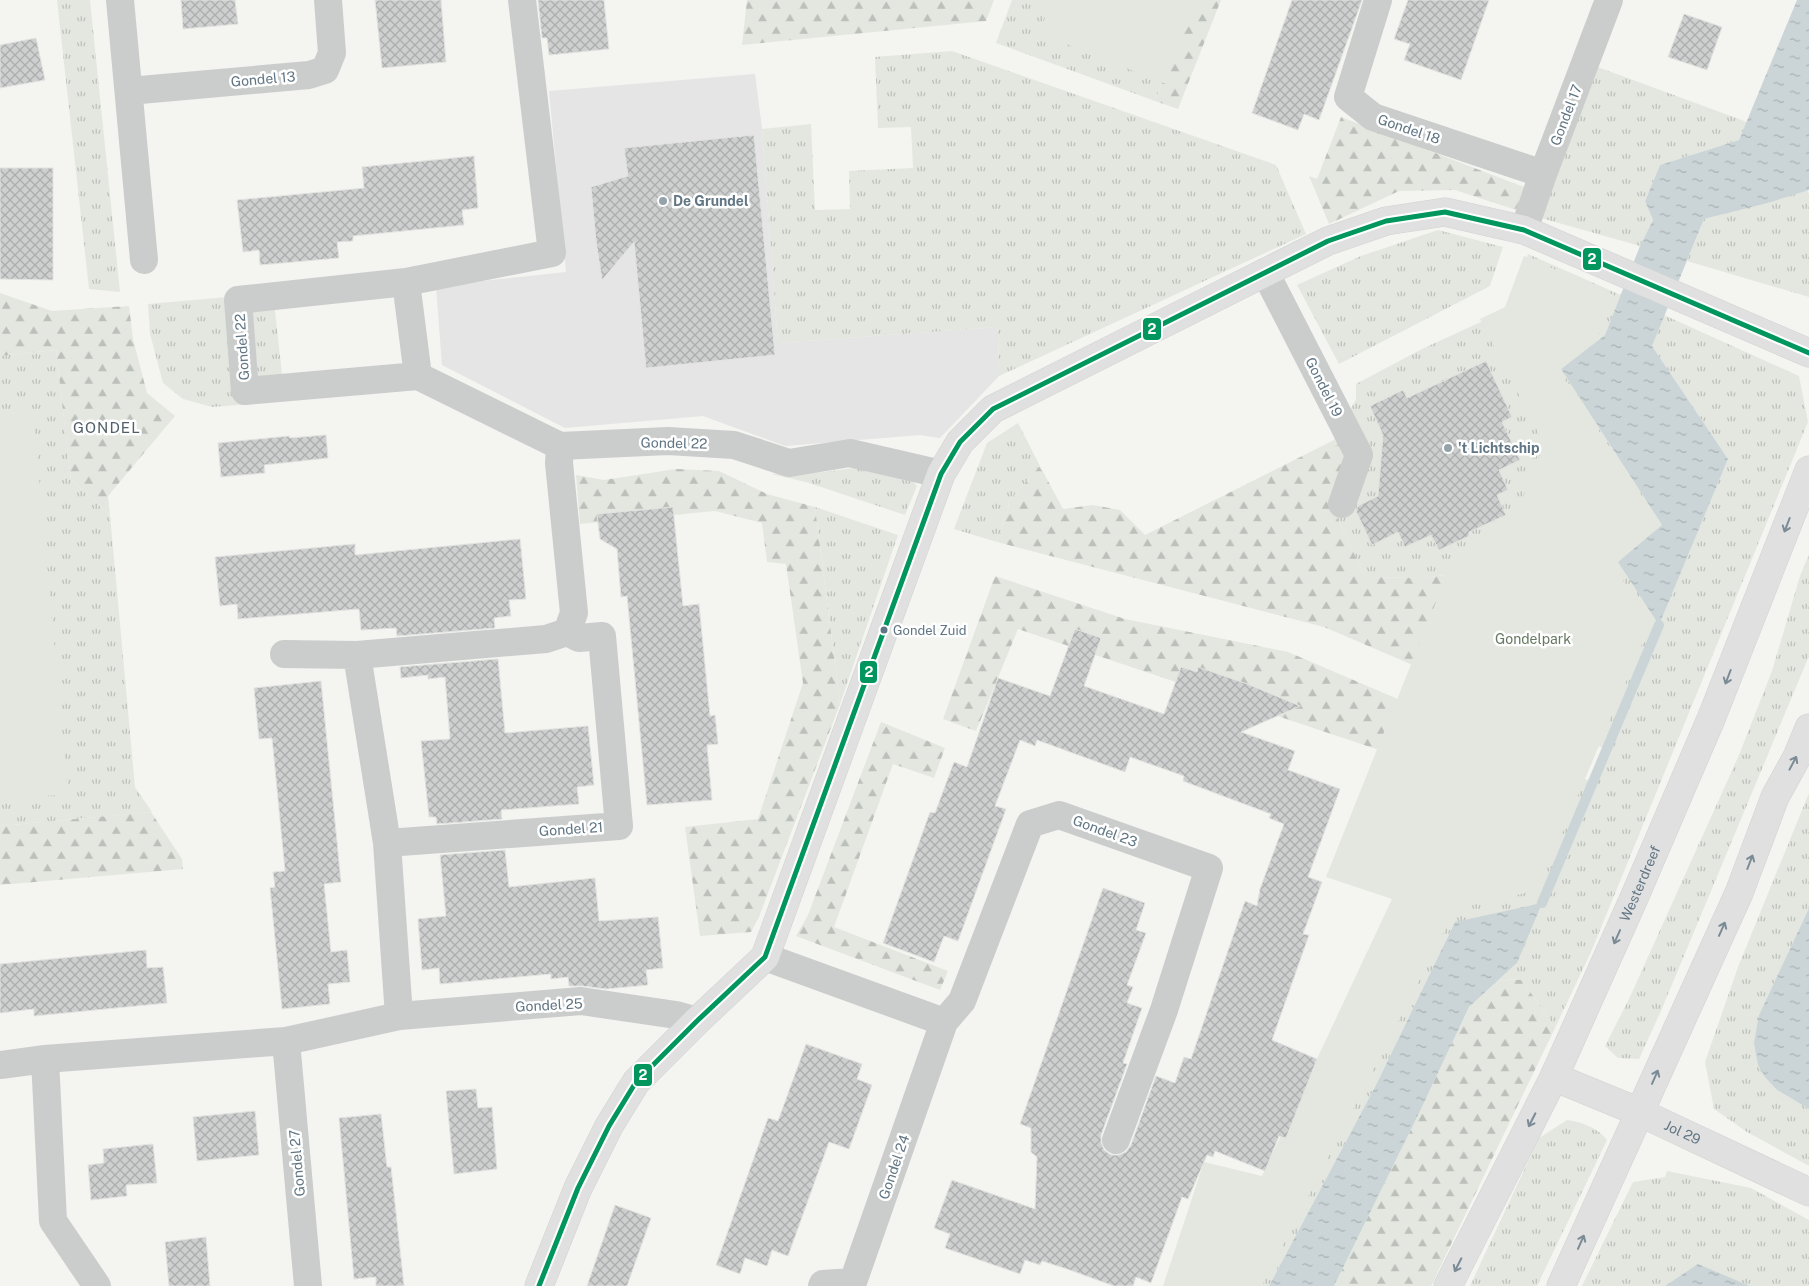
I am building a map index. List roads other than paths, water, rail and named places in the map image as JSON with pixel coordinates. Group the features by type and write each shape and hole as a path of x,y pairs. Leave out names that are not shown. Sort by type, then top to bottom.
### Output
{"street":[{"path":"120,0 144,260"},
{"name":"Gondel 13","path":"129,90 309,74 326,70 332,53 328,0"},
{"name":"Gondel 22","path":"522,0 552,253 406,282 238,300 245,391 418,376 560,446 668,441 734,445 789,463 850,453 941,474"},
{"name":"Gondel 18","path":"1378,0 1348,96 1373,117 1543,174"},
{"name":"Gondel 17","path":"1524,230 1543,174 1609,0"},
{"path":"539,1286 578,1188 609,1126 636,1082 765,957 941,474 960,442 993,409 1328,241 1386,221 1445,212 1524,230 1809,353"},
{"name":"Gondel 19","path":"1265,272 1359,455 1342,504"},
{"path":"406,282 418,376"},
{"path":"560,446 559,463 574,613 567,632"},
{"name":"Westerdreef","path":"1448,1286 1554,1077 1634,898 1711,719 1809,470"},
{"name":"Gondel 21","path":"284,654 357,655 546,638 567,632 579,638 602,636 619,826 387,843"},
{"path":"0,1065 45,1059 286,1041 399,1016 387,843 357,655"},
{"path":"1561,1286 1738,893 1775,797 1797,756 1809,728"},
{"name":"Gondel 23","path":"944,1022 962,1001 1030,824 1059,815 1209,868 1164,1010 1116,1140"},
{"path":"765,957 944,1022"},
{"name":"Gondel 25","path":"399,1016 581,1001 676,1015 697,1021"},
{"name":"Gondel 24","path":"822,1286 823,1284 853,1282 944,1022"},
{"name":"Gondel 27","path":"286,1041 308,1286"},
{"path":"45,1059 53,1221 96,1286"},
{"name":"Jol 29","path":"1554,1077 1639,1112 1809,1192"}],"water":[{"path":"1797,0 1809,0 1809,190 1768,203 1704,219 1652,346 1728,459 1659,625 1618,562 1662,525 1561,369 1605,335 1640,246 1653,220 1645,201 1660,165 1739,140"},
{"path":"1542,903 1517,963 1469,1007 1334,1286 1269,1286 1376,1085 1455,922"},
{"path":"1809,908 1809,1109 1777,1090 1765,1077 1758,1065 1754,1043 1759,1015"},
{"path":"1698,1264 1750,1286 1665,1286"}],"waterway":[{"path":"1542,903 1659,625"}],"place":[{"name":"De Grundel","path":"663,201"},
{"name":"'t Lichtschip","path":"1448,448"},
{"name":"Gondel Zuid","path":"884,630"}],"district":[{"name":"GONDEL","path":"107,428"}],"park label":[{"name":"Gondelpark","path":"1533,639"}]}
